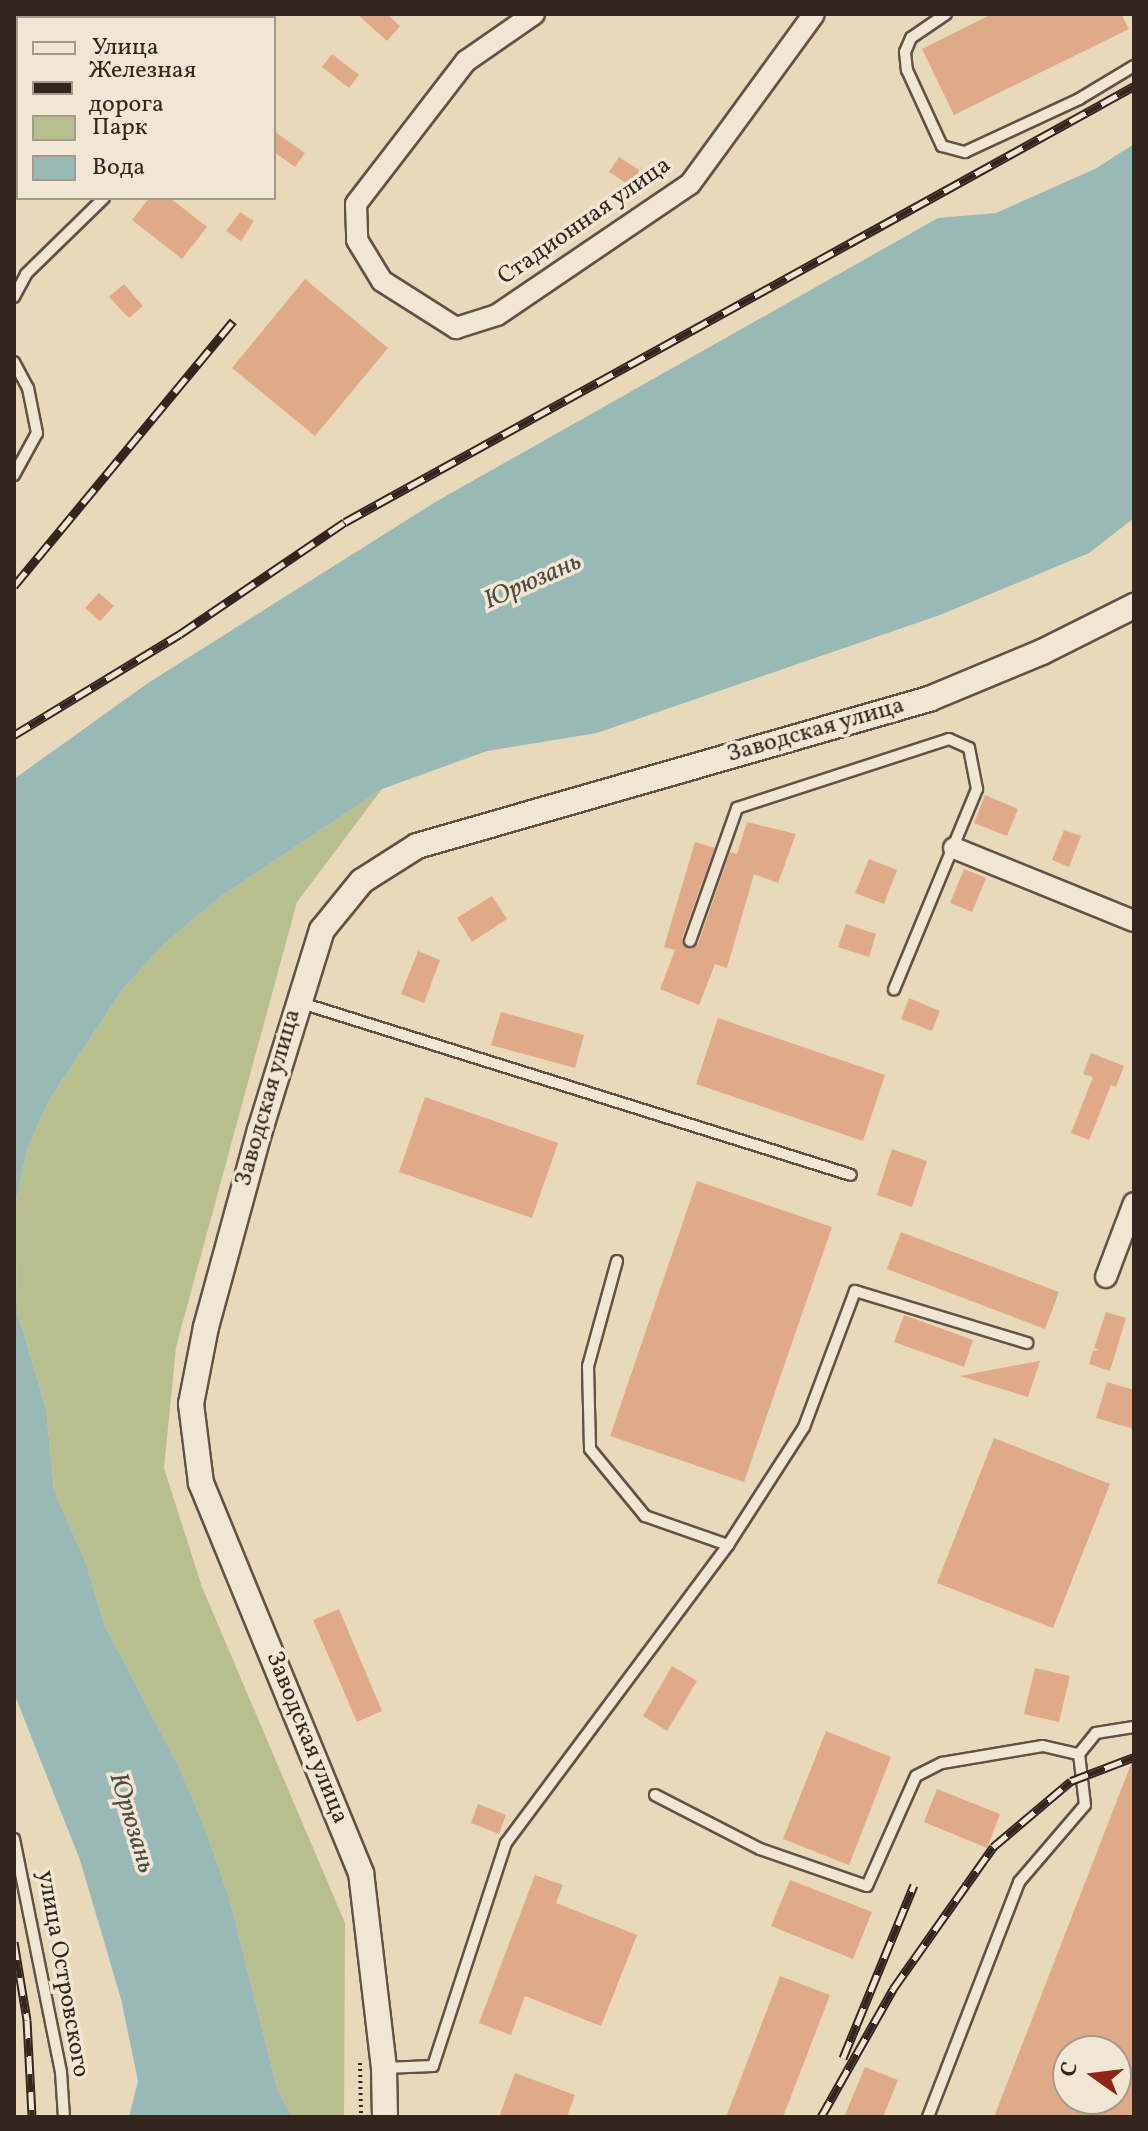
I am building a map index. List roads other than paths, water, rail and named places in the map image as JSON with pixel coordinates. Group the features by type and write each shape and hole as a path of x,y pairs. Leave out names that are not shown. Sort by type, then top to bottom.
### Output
{"street":[{"name":"Стадионная улица","path":"534,14 466,61 356,204 357,240 382,281 456,328 497,315 690,184 814,14"},
{"name":"Заводская улица","path":"385,2117 384,2068 361,1873 201,1483 191,1404 206,1327 297,1001 322,930 362,881 417,846 929,699 1042,652 1134,606"},
{"path":"954,848 1134,921"},
{"path":"1106,1277 1134,1203"}],"lane":[{"path":"946,14 911,38 905,52 907,70 942,146 965,152 1079,99 1134,66"},
{"path":"14,297 26,274 102,200"},
{"path":"14,362 28,388 37,433 14,475"},
{"path":"690,941 737,808 949,739 969,748 977,789 894,989"},
{"path":"297,1001 851,1175"},
{"path":"617,1261 588,1366 590,1449 645,1516 728,1545"},
{"path":"384,2068 433,2066 506,1843 728,1545 804,1427 855,1291 1027,1343"},
{"path":"928,2117 1019,1882 1085,1805 1079,1754 1096,1733 1134,1727"},
{"path":"655,1795 760,1849 867,1886 916,1776 942,1763 1043,1746 1079,1754"},
{"name":"улица Островского","path":"14,1839 61,2072 64,2117"}],"water":[{"name":"Юрюзань","path":"1134,144 1134,518 1089,553 940,615 597,733 487,751 382,789 220,897 164,944 122,990 49,1100 28,1147 15,1204 17,1311 46,1408 54,1490 86,1563 104,1624 180,1769 206,1831 229,1897 278,2091 292,2117 129,2117 138,2081 121,1999 80,1860 14,1693 14,779 148,683 437,501 938,218 996,213 1095,169"}],"railway":[{"path":"14,735 180,634 345,522 1134,86"},
{"path":"14,586 233,321"},
{"path":"821,2117 893,1989 993,1847 1071,1781 1134,1757"},
{"path":"843,2058 914,1885"},
{"path":"14,1942 27,2020 32,2117"}]}
